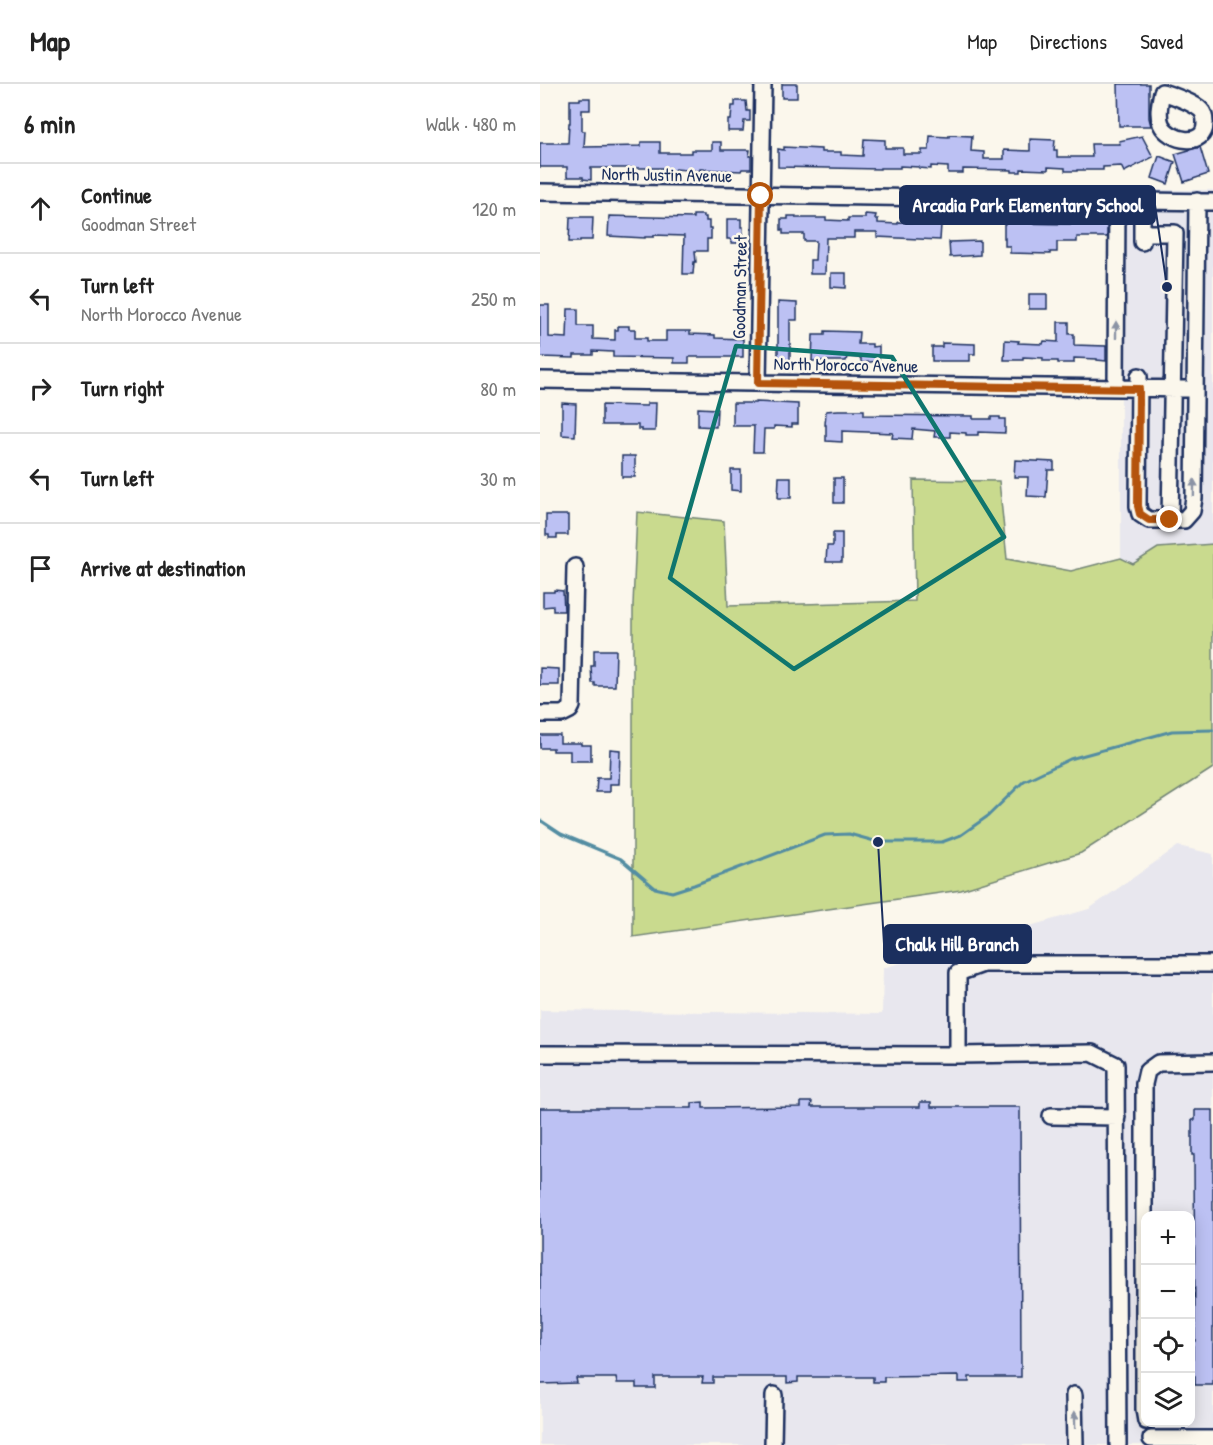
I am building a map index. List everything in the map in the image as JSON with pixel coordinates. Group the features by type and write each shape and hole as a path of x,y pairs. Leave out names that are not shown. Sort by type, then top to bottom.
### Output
{"street":[{"name":"Goodman Street","path":"758,383 763,84"},
{"name":"North Justin Avenue","path":"540,192 1213,202"},
{"path":"1116,388 1118,200"},
{"path":"1142,201 1142,237 1175,233 1170,520"},
{"path":"1139,383 1138,506 1140,514 1149,520 1184,520 1192,511 1194,498 1197,201"},
{"name":"North Morocco Avenue","path":"540,380 1116,388 1139,383 1172,389 1196,390"},
{"path":"540,714 562,714 570,710 573,700 575,567"},
{"path":"957,1055 958,973 983,964 1213,964"},
{"path":"540,1054 1092,1053 1116,1065 1118,1445"},
{"path":"1144,1373 1144,1084 1147,1071 1158,1063 1213,1062"},
{"path":"1051,1116 1117,1117"},
{"path":"773,1445 774,1395"},
{"path":"1074,1395 1075,1445"},
{"path":"1148,1427 1153,1442 1213,1438"}],"highlighted area":[{"path":"736,346 892,357 1004,537 794,669 670,578"}],"shaded area":[{"path":"1121,190 1213,190 1213,544 1158,548 1132,564 1121,558"},
{"path":"1178,846 1213,854 1213,1445 540,1445 540,1010 882,1014 883,968 1089,909"}],"green space":[{"path":"913,480 999,481 1007,559 1071,571 1121,558 1133,564 1158,548 1213,544 1213,768 1081,853 961,890 633,937 633,605 637,512 724,521 728,606 915,601"}],"building":[{"path":"782,84 797,84 797,98 782,98"},
{"path":"1118,84 1149,84 1151,126 1119,126"},
{"path":"580,98 590,98 590,110 582,110 582,131 585,131 584,147 641,146 641,142 660,142 660,153 691,153 691,150 712,150 712,142 721,142 721,150 750,150 751,169 663,171 663,168 591,168 591,180 583,179 583,177 567,177 567,167 540,167 540,143 568,143 570,100 580,100"},
{"path":"735,101 746,101 747,111 750,111 750,121 744,121 743,131 728,131 728,120 731,120 732,106 735,106"},
{"path":"949,135 972,136 971,151 984,152 984,159 1004,159 1004,150 1030,151 1030,139 1055,140 1054,150 1057,150 1057,157 1092,157 1091,144 1120,144 1119,141 1142,136 1153,157 1124,172 1121,166 1103,167 1103,170 1077,171 1048,167 1048,170 1021,169 1021,172 963,169 963,173 948,173 948,167 931,166 931,169 900,166 900,168 880,169 778,167 778,149 784,150 784,147 821,149 821,152 841,152 841,155 863,156 864,139 885,140 885,148 903,148 903,154 922,154 922,150 929,150 930,136 949,137"},
{"path":"1200,147 1208,174 1184,182 1175,154"},
{"path":"1159,156 1175,162 1168,184 1152,178"},
{"path":"865,214 876,215 875,219 878,219 878,223 939,223 941,225 940,240 877,237 877,232 854,232 854,238 826,238 825,274 810,274 810,260 815,260 816,241 804,241 804,234 783,234 781,230 781,219 788,219 788,216 848,221 848,218 865,218"},
{"path":"693,215 703,215 706,221 709,221 711,239 707,239 707,251 695,251 696,262 694,262 693,274 683,274 684,236 654,235 654,237 645,238 608,236 609,216 693,218"},
{"path":"570,217 593,217 592,240 569,242"},
{"path":"727,219 741,219 742,243 732,243 730,239 727,239"},
{"path":"1005,220 1016,221 1016,223 1065,224 1094,224 1094,221 1103,221 1103,224 1107,224 1107,237 1077,237 1077,242 1057,242 1057,252 1050,252 1050,254 1010,253 1010,246 1005,246"},
{"path":"980,241 980,255 950,257 949,242"},
{"path":"831,273 846,273 846,288 831,287"},
{"path":"1029,294 1047,294 1047,309 1029,309"},
{"path":"778,302 797,303 797,320 790,320 790,364 778,364"},
{"path":"540,305 549,305 549,337 567,338 568,309 578,309 578,326 593,326 593,339 615,340 615,330 618,330 618,326 629,326 629,329 635,329 635,338 647,338 647,341 666,341 666,331 690,331 690,334 715,335 715,338 743,339 743,357 689,357 689,363 674,363 674,358 613,357 613,352 593,351 593,355 574,355 574,358 540,357"},
{"path":"1058,322 1069,322 1069,334 1074,334 1074,345 1106,346 1106,361 1074,358 1074,363 1058,363 1058,361 1043,361 1043,358 1023,357 1023,360 1004,360 1005,340 1043,344 1044,341 1058,342"},
{"path":"825,331 859,332 858,344 879,346 879,361 861,363 861,358 847,357 846,361 812,361 813,335 825,335"},
{"path":"942,343 975,344 975,354 970,354 970,361 932,361 932,347 942,347"},
{"path":"562,403 576,404 575,436 562,435"},
{"path":"647,403 656,403 655,431 642,431 638,429 638,425 602,425 602,405 647,406"},
{"path":"733,403 798,404 798,424 792,424 792,427 774,426 774,429 764,429 763,452 753,452 754,426 733,426"},
{"path":"698,408 717,409 716,427 698,426"},
{"path":"864,410 864,415 973,416 973,419 1000,417 1000,419 1005,419 1005,433 978,432 978,435 966,435 966,433 950,432 950,437 934,437 935,431 913,429 912,439 892,438 893,433 842,431 842,442 826,441 826,411"},
{"path":"622,456 635,456 635,477 622,477"},
{"path":"1015,460 1054,462 1054,470 1048,470 1046,497 1027,496 1028,477 1014,477"},
{"path":"731,470 741,470 741,491 731,490"},
{"path":"779,477 791,477 791,498 778,498"},
{"path":"834,478 843,478 843,503 834,503"},
{"path":"546,515 568,515 568,535 549,538 549,535 546,535"},
{"path":"833,533 842,533 842,562 826,562 827,546 833,546"},
{"path":"554,590 563,591 564,611 553,611 553,606 543,607 543,592 554,592"},
{"path":"594,650 616,650 615,686 595,686 595,683 592,683 591,666 594,666"},
{"path":"540,668 559,669 559,685 540,685"},
{"path":"540,735 560,735 560,743 591,745 591,761 570,761 570,751 540,748"},
{"path":"610,749 620,750 619,784 610,784 610,792 596,792 597,778 609,778"},
{"path":"703,1102 703,1108 801,1107 801,1102 812,1102 811,1107 920,1107 920,1102 931,1102 931,1107 1020,1107 1021,1377 969,1377 969,1382 959,1382 959,1376 884,1377 884,1382 873,1382 873,1377 798,1377 798,1382 787,1383 787,1377 713,1377 713,1383 702,1383 703,1377 655,1377 655,1388 636,1388 636,1383 617,1383 616,1378 576,1378 577,1383 540,1384 540,1108 692,1108 692,1103"},
{"path":"1195,1110 1213,1110 1213,1385 1195,1385 1195,1211 1192,1120 1195,1120"}],"waterway":[{"path":"540,820 561,834 621,859 655,888 672,892 825,835 849,834 878,842 942,842 961,835 988,816 1024,781 1070,759 1172,731 1213,730"}],"place":[{"name":"Arcadia Park Elementary School","path":"1167,287"},
{"name":"Chalk Hill Branch","path":"878,842"}],"route":[{"path":"761,196 758,383 1139,389 1138,506 1140,514 1149,520 1170,520"}]}
